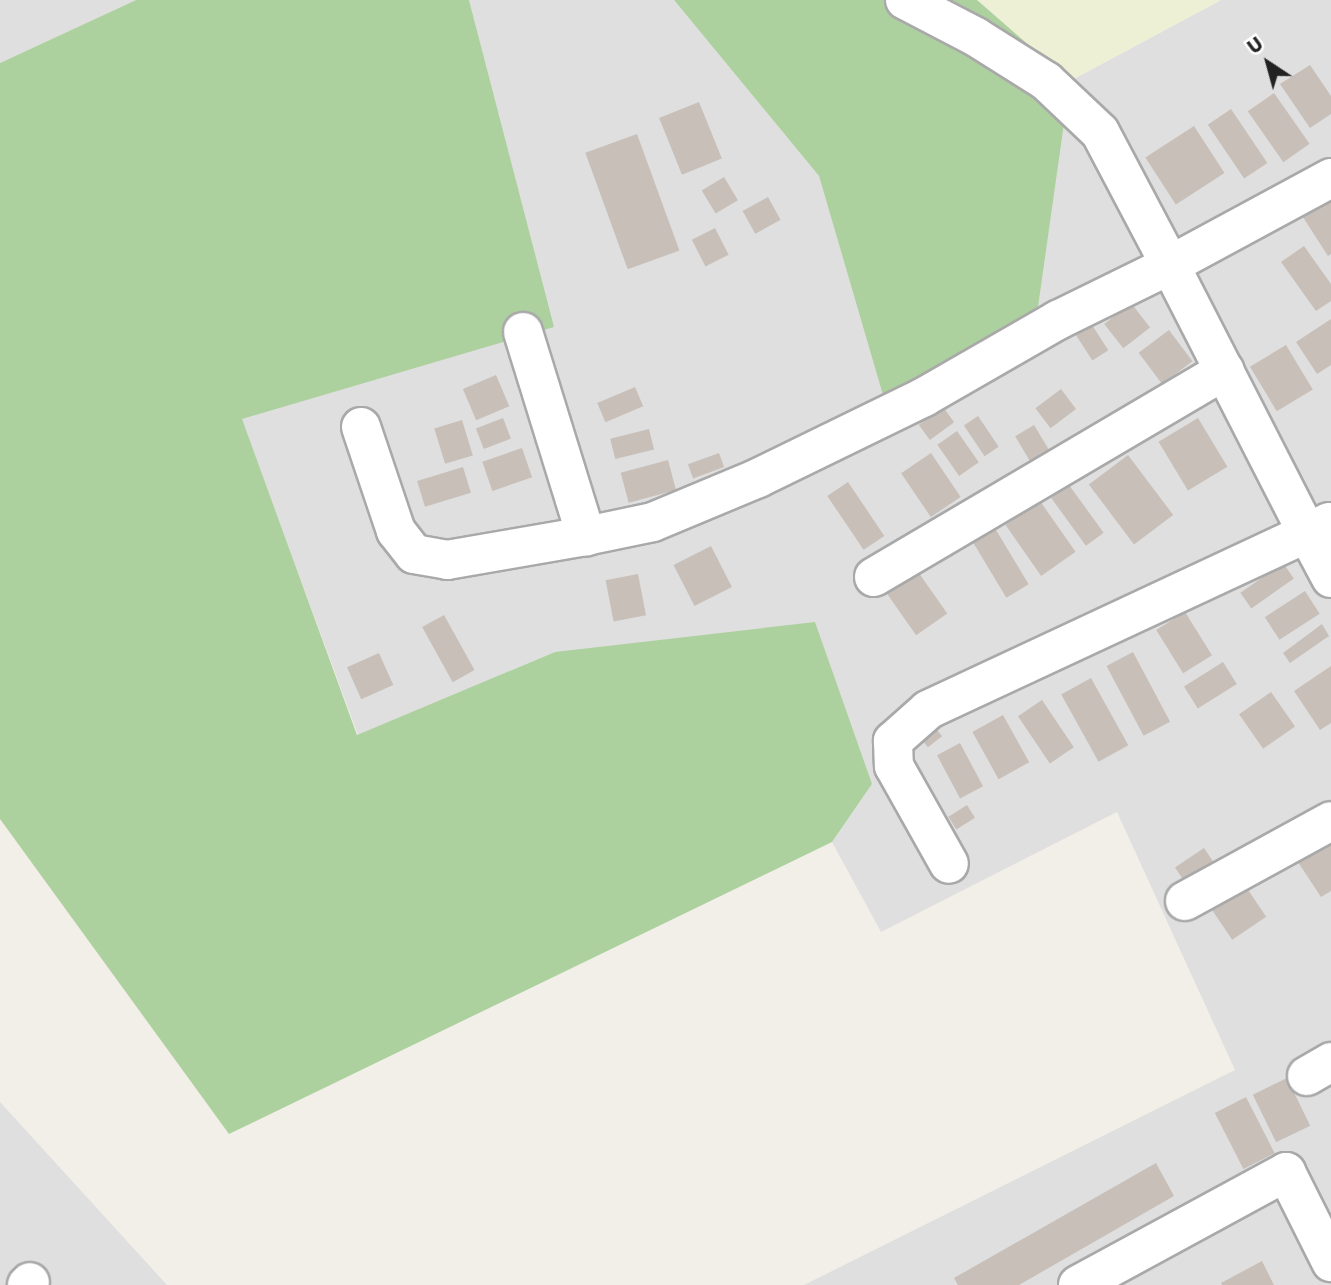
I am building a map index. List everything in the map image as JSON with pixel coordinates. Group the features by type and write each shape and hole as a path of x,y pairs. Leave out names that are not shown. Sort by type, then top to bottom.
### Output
{"street":[{"path":"905,0 976,37 1046,82 1100,132 1225,370 1319,527 1331,578"},
{"path":"361,427 396,531 414,554 447,560 653,522 758,478 924,397 1058,320 1170,265 1331,178"},
{"path":"523,332 586,536"},
{"path":"874,577 1225,370"},
{"path":"949,864 894,766 893,741 928,710 1319,527"},
{"path":"1185,901 1331,821"},
{"path":"1093,1282 1286,1172 1331,1262"}],"shaded area":[{"path":"0,0 136,0 0,63"},
{"path":"469,0 674,0 819,176 884,395 1070,81 1221,0 1331,0 1331,1285 804,1285 1235,1070 1117,812 881,932 832,842 872,784 555,652 358,735 241,418 553,327"},
{"path":"0,1102 167,1285 0,1285"}],"green space":[{"path":"136,0 469,0 554,327 242,419 357,735 555,652 815,622 872,784 832,842 229,1134 0,819 0,63"},
{"path":"674,0 977,0 1070,81 1033,342 883,395 819,176"},
{"path":"977,0 1221,0 1070,81"}],"building":[{"path":"1310,65 1331,96 1331,114 1310,128 1280,84"},
{"path":"1274,93 1310,144 1283,162 1248,111"},
{"path":"699,102 722,159 682,175 659,118"},
{"path":"1231,109 1267,163 1244,179 1208,125"},
{"path":"1194,126 1224,173 1176,205 1145,158"},
{"path":"637,134 679,251 628,269 585,153"},
{"path":"724,177 738,200 716,214 702,190"},
{"path":"1331,190 1331,254 1328,256 1299,211"},
{"path":"768,197 781,220 755,234 743,211"},
{"path":"715,228 729,255 705,267 692,240"},
{"path":"1304,246 1331,284 1331,301 1316,311 1281,262"},
{"path":"1131,303 1150,327 1123,348 1104,324"},
{"path":"1331,319 1331,365 1317,374 1296,342"},
{"path":"1092,325 1108,350 1092,361 1076,335"},
{"path":"1169,330 1192,361 1162,384 1139,353"},
{"path":"1286,345 1313,390 1277,411 1250,367"},
{"path":"496,375 509,406 476,420 463,389"},
{"path":"635,387 643,406 605,422 597,403"},
{"path":"1061,389 1076,409 1050,428 1035,408"},
{"path":"943,407 954,422 930,440 919,425"},
{"path":"978,416 999,447 985,456 964,426"},
{"path":"503,418 511,439 484,449 476,428"},
{"path":"1198,418 1227,467 1188,491 1159,442"},
{"path":"462,420 473,455 445,464 434,428"},
{"path":"1034,425 1049,450 1030,461 1015,436"},
{"path":"649,429 654,449 615,459 610,439"},
{"path":"957,431 979,462 959,476 937,445"},
{"path":"522,448 532,477 492,491 482,462"},
{"path":"719,453 724,467 693,478 688,464"},
{"path":"931,453 961,497 931,517 901,473"},
{"path":"1128,455 1173,515 1134,544 1089,484"},
{"path":"668,460 676,490 629,503 621,473"},
{"path":"463,467 471,493 425,507 417,481"},
{"path":"848,482 884,536 864,550 827,496"},
{"path":"1069,485 1104,533 1086,546 1051,498"},
{"path":"1040,501 1076,552 1041,576 1006,525"},
{"path":"990,520 1029,584 1006,598 968,533"},
{"path":"711,546 732,587 694,606 674,565"},
{"path":"1283,563 1294,579 1251,608 1240,593"},
{"path":"914,566 947,614 916,635 883,588"},
{"path":"638,574 646,615 614,622 606,580"},
{"path":"1305,591 1320,614 1279,640 1265,617"},
{"path":"1185,612 1212,655 1183,673 1156,630"},
{"path":"444,615 475,670 453,682 422,627"},
{"path":"1322,624 1329,636 1290,663 1283,653"},
{"path":"1133,652 1170,722 1144,736 1107,666"},
{"path":"379,653 393,685 361,699 347,667"},
{"path":"1223,662 1237,684 1198,708 1184,686"},
{"path":"1331,666 1331,723 1320,730 1294,691"},
{"path":"1091,678 1128,745 1099,762 1061,694"},
{"path":"1271,692 1295,726 1263,749 1239,714"},
{"path":"1042,700 1074,747 1050,763 1018,716"},
{"path":"1003,715 1029,762 999,779 972,732"},
{"path":"931,722 942,736 928,747 917,733"},
{"path":"960,743 983,786 960,798 937,755"},
{"path":"967,805 975,818 956,829 948,817"},
{"path":"1331,831 1331,891 1321,897 1294,856"},
{"path":"1204,848 1219,870 1190,890 1175,868"},
{"path":"1236,872 1266,917 1232,940 1202,895"},
{"path":"1287,1078 1310,1126 1276,1142 1253,1095"},
{"path":"1246,1097 1275,1153 1243,1169 1215,1113"},
{"path":"1156,1163 1174,1196 1019,1285 958,1285 954,1278"},
{"path":"1262,1261 1274,1285 1222,1285 1221,1283"}]}
